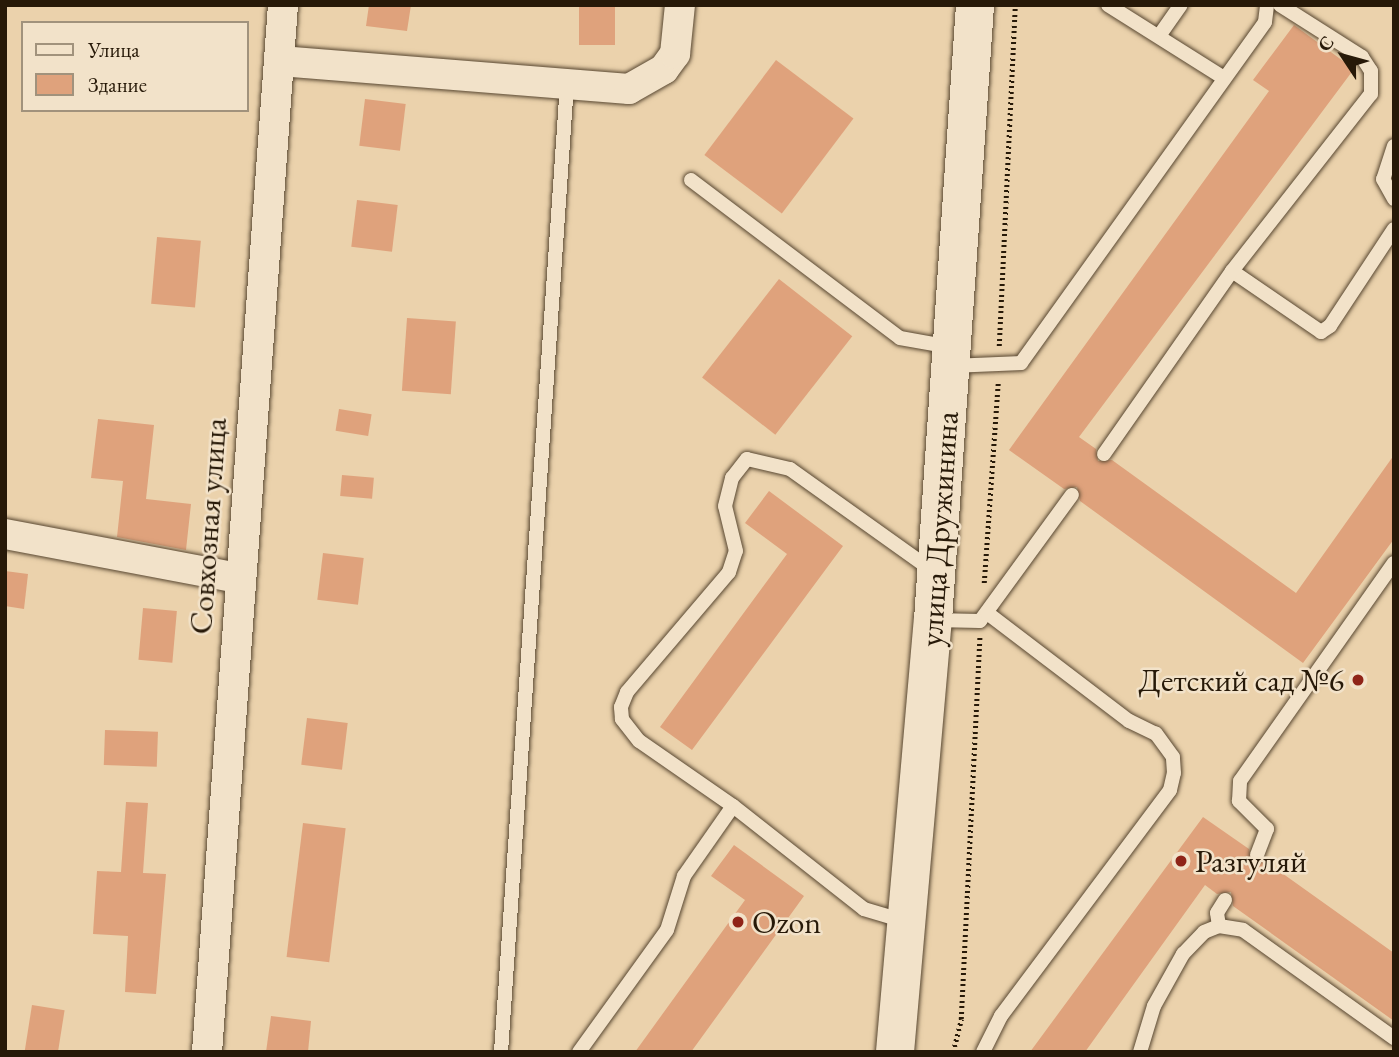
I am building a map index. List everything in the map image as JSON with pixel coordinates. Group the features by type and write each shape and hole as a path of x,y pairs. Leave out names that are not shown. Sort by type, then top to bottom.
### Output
{"main road":[{"name":"улица Дружинина","path":"895,1052 933,620 933,571 975,5"}],"street":[{"name":"Совхозная улица","path":"207,1052 239,578 283,5"},
{"path":"280,61 629,89 646,82 675,54 680,5"},
{"path":"5,534 239,578"}],"lane":[{"path":"1108,5 1224,78"},
{"path":"1159,36 1181,5"},
{"path":"691,180 900,338 951,356 999,366 1021,363 1265,22 1267,5"},
{"path":"1104,454 1232,271 1371,94 1371,71 1362,57 1280,5"},
{"path":"501,1052 567,84"},
{"path":"1394,146 1383,179 1394,199"},
{"path":"1232,271 1321,332 1330,327 1394,229"},
{"path":"906,921 864,909 733,806 639,741 622,719 621,707 626,692 729,572 736,551 725,506 738,466 755,460 790,469 933,571"},
{"path":"984,617 1072,495"},
{"path":"1257,855 1267,829 1239,801 1240,781 1394,563"},
{"path":"933,620 984,617 1129,721 1156,734 1173,757 1174,773 1170,790 1001,1016 983,1052"},
{"path":"579,1052 667,930 684,876 733,806"},
{"path":"1219,926 1217,913 1225,900"},
{"path":"1140,1052 1154,1006 1182,954 1203,932 1219,926 1243,930 1394,1038"}],"path":[{"path":"953,1052 961,1019 999,366 1015,5"}],"building":[{"path":"369,5 411,5 407,31 366,26"},
{"path":"579,5 615,5 615,45 579,45"},
{"path":"1294,25 1354,69 1079,437 1096,449 1098,461 1112,460 1296,593 1394,455 1394,539 1303,663 1080,501 1077,487 1064,489 1009,450 1269,91 1253,80"},
{"path":"776,60 853,118 782,213 704,155"},
{"path":"365,99 406,104 400,151 359,146"},
{"path":"357,200 398,205 392,252 351,247"},
{"path":"157,237 201,241 195,308 151,304"},
{"path":"779,279 852,336 775,435 702,378"},
{"path":"407,318 456,321 451,394 402,391"},
{"path":"339,409 372,414 368,436 336,431"},
{"path":"98,419 154,425 146,499 191,504 186,550 117,537 123,481 91,478"},
{"path":"342,475 374,478 372,499 340,496"},
{"path":"769,491 843,546 692,750 660,727 787,554 745,523"},
{"path":"323,553 364,558 358,605 317,600"},
{"path":"5,571 28,574 24,609 5,606"},
{"path":"143,608 177,611 172,663 138,660"},
{"path":"307,718 348,723 342,770 301,765"},
{"path":"105,730 158,732 157,767 104,765"},
{"path":"126,802 148,803 143,873 166,874 156,994 125,992 128,936 93,934 97,871 121,872"},
{"path":"1203,817 1249,849 1253,864 1265,861 1394,953 1394,1021 1233,906 1231,892 1217,894 1205,885 1085,1052 1030,1052"},
{"path":"303,823 346,828 329,962 287,957"},
{"path":"734,845 804,896 691,1052 635,1052 745,900 711,876"},
{"path":"32,1005 65,1010 58,1052 25,1052"},
{"path":"271,1016 311,1021 308,1052 266,1052"}],"place":[{"name":"Детский сад №6","path":"1358,680"},
{"name":"Разгуляй","path":"1181,861"},
{"name":"Ozon","path":"738,922"}]}
